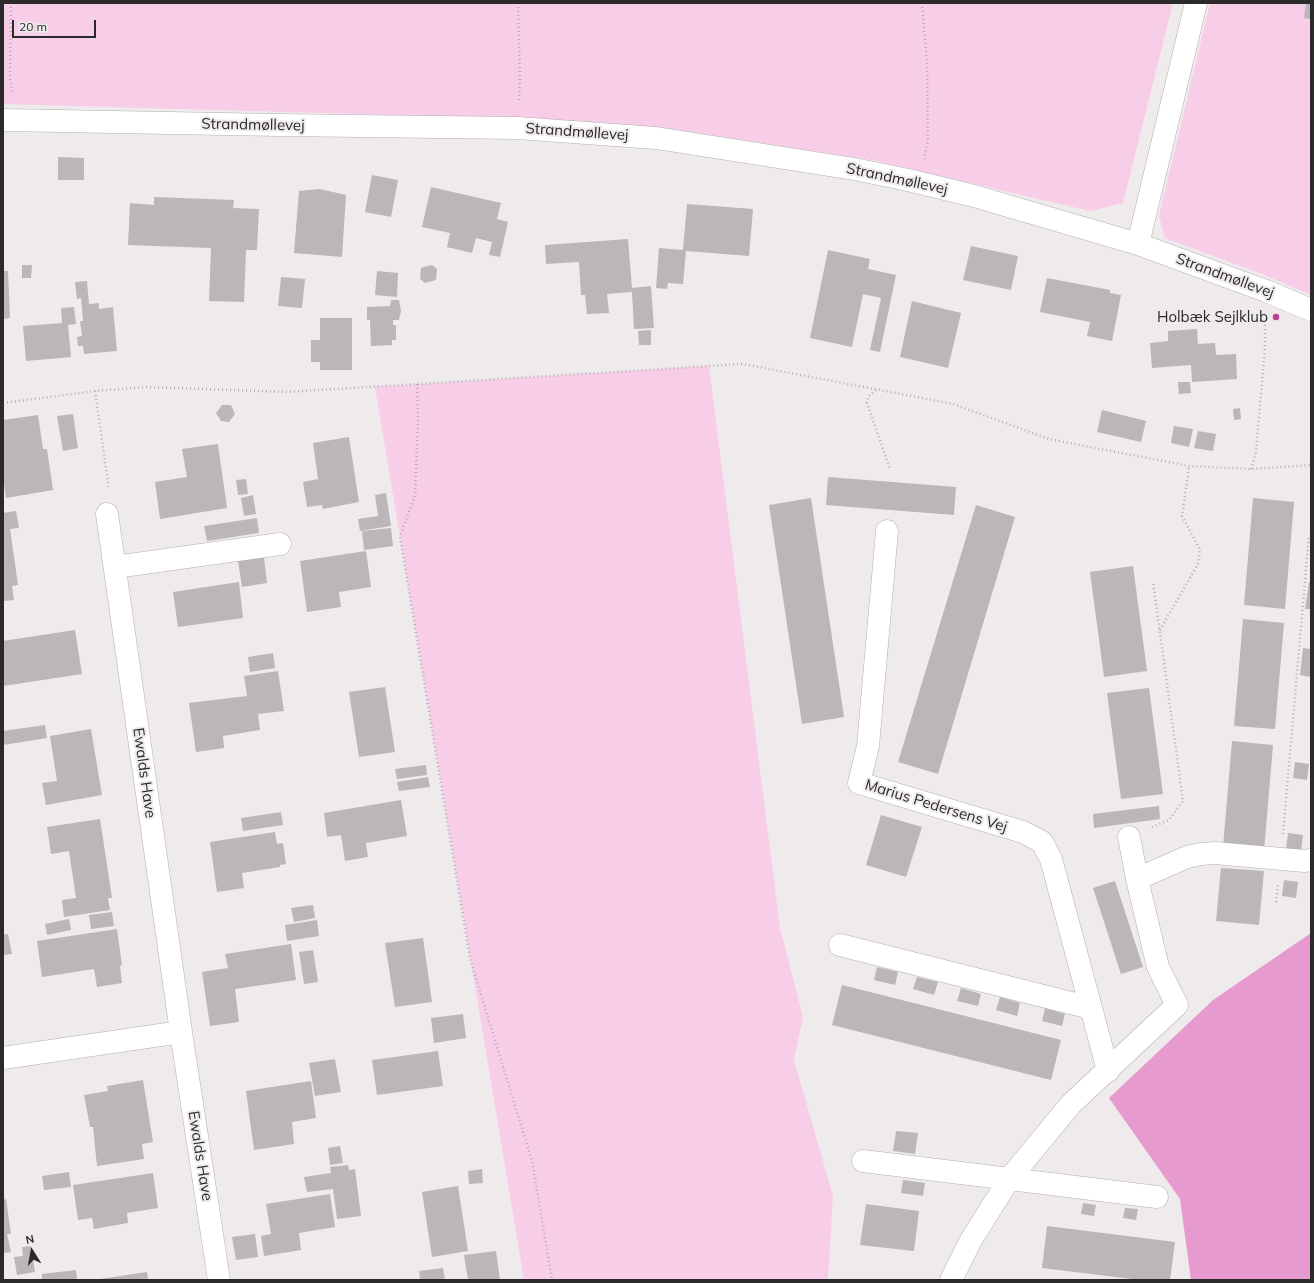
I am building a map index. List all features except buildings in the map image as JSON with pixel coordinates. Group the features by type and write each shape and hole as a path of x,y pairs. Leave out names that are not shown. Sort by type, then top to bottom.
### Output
{"street":[{"path":"1138,244 1196,3"},
{"name":"Strandmøllevej","path":"11,120 517,128 656,138 854,169 918,182 974,196 1138,244 1266,291 1311,310"},
{"name":"Ewalds Have","path":"107,514 181,1032 219,1280"},
{"name":"Marius Pedersens Vej","path":"887,531 868,746 859,783 1023,832 1042,842 1051,859 1108,1071"},
{"path":"115,567 280,544"},
{"path":"950,1280 971,1240 1010,1178 1071,1104 1177,1005 1158,967 1129,836"},
{"path":"1138,879 1187,857 1200,854 1215,853 1304,861 1311,860"},
{"path":"840,945 1091,1008"},
{"path":"3,1058 181,1032"},
{"path":"863,1161 1156,1197"}],"path":[{"path":"11,3 11,120"},
{"path":"517,128 520,77 518,3"},
{"path":"918,182 928,141 927,62 922,3"},
{"path":"1252,469 1256,452 1265,348 1266,291"},
{"path":"3,403 95,391 147,387 287,392 743,364 953,404 1049,439 1189,466 1252,469 1311,465"},
{"path":"417,384 418,421 414,496 400,537 470,959 532,1161 552,1280"},
{"path":"876,390 868,397 867,403 890,469"},
{"path":"95,391 110,495 107,514"},
{"path":"1159,630 1198,564 1200,550 1182,516 1189,466"},
{"path":"1276,902 1309,535"},
{"path":"1129,836 1169,820 1183,801 1153,582"}],"shaded area":[{"path":"3,3 1173,3 1123,203 1090,211 872,160 685,131 499,118 3,104"},
{"path":"1210,3 1311,3 1311,295 1262,274 1165,238 1159,216"},
{"path":"709,366 780,928 803,1017 794,1060 833,1196 828,1280 524,1280 375,387"},
{"path":"1311,933 1311,1280 1191,1280 1180,1199 1109,1098 1213,1000"}],"place":[{"name":"Holbæk Sejlklub","path":"1276,317"}]}
